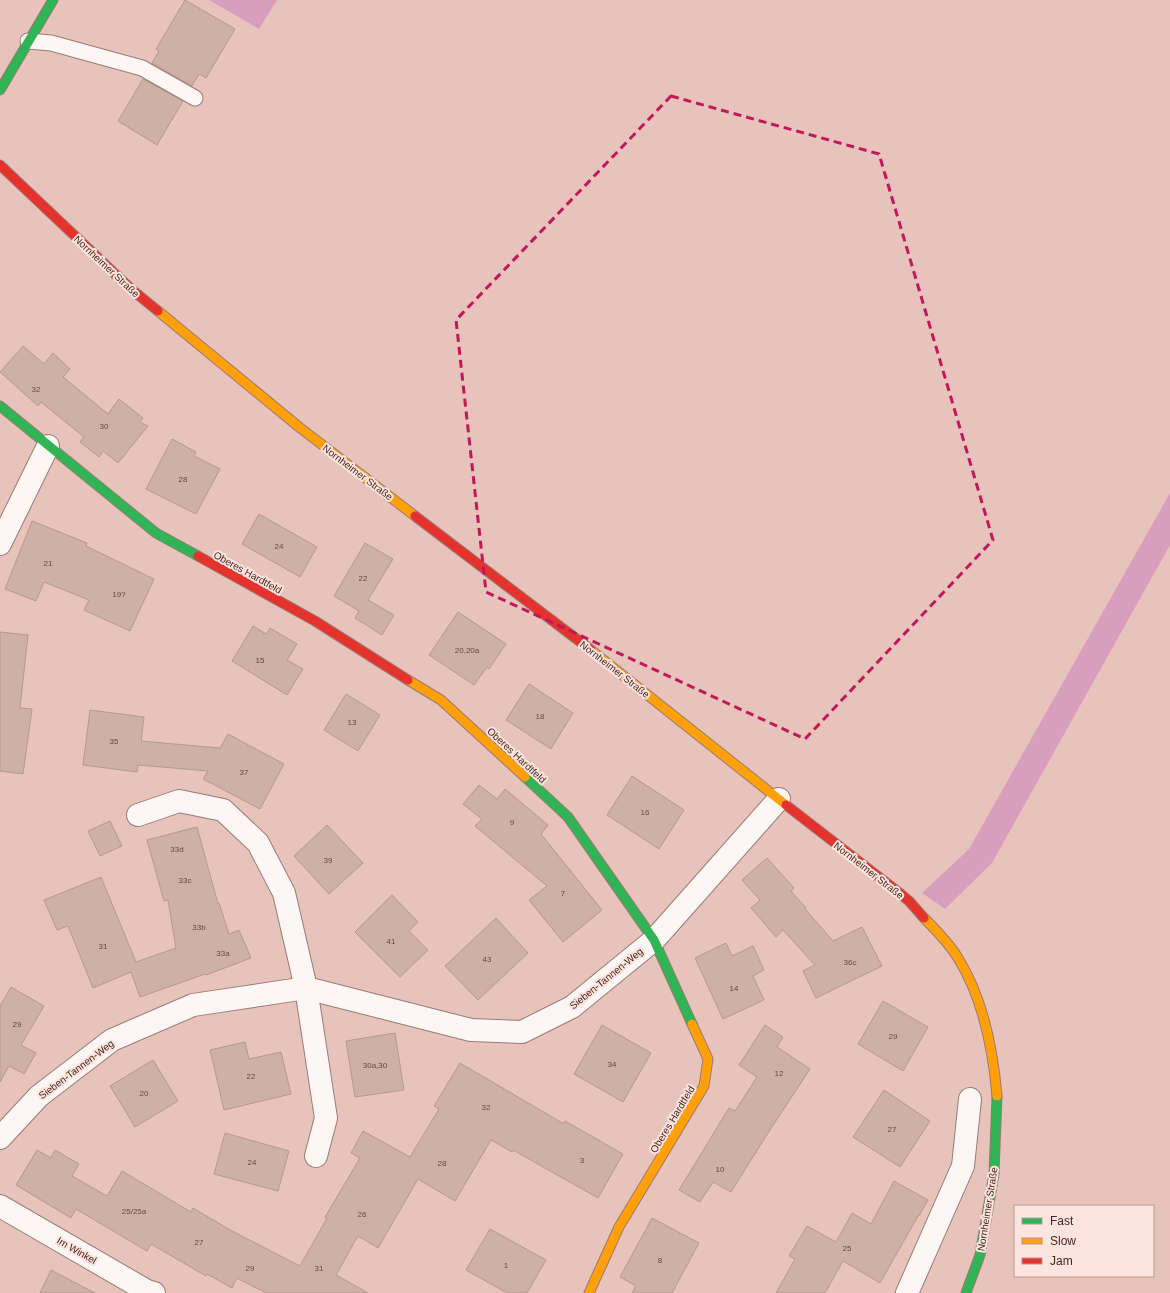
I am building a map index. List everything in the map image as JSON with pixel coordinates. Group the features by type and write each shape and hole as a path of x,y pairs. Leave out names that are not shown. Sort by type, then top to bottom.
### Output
{"street":[{"path":"0,90 53,0"},
{"name":"Nornheimer Straße","path":"0,165 131,289 299,427 630,680 909,902 939,933 958,958 978,998 991,1047 997,1095 994,1174 980,1255 966,1293"},
{"name":"Oberes Hardtfeld","path":"0,406 156,533 315,621 441,700 568,817 654,940 708,1059 704,1086 619,1227 589,1293"},
{"path":"0,544 48,446"},
{"name":"Sieben-Tannen-Weg","path":"0,1138 39,1096 112,1040 193,1006 306,988 471,1030 522,1032 572,1006 654,940 779,799"},
{"path":"138,815 179,801 223,810 258,843 284,893 306,988 326,1118 316,1156"},
{"path":"907,1293 963,1166 970,1099"},
{"name":"Im Winkel","path":"0,1206 149,1292"}],"lane":[{"path":"28,41 51,43 142,68 195,98"}],"highlighted area":[{"path":"671,96 879,154 993,540 805,739 486,592 456,320"}],"shaded area":[{"path":"209,0 277,0 259,29"},
{"path":"1170,493 1170,545 992,863 945,909 922,893 969,849"}],"building":[{"path":"185,0 235,29 206,78 199,74 192,86 152,63 159,51 156,49"},
{"path":"143,79 183,101 157,145 118,121"},
{"path":"23,346 44,364 53,353 70,369 63,377 108,414 119,399 143,418 140,422 148,426 118,463 103,451 99,457 80,442 84,437 41,402 38,406 0,372"},
{"path":"172,439 196,452 194,456 220,469 196,514 146,489"},
{"path":"259,514 317,547 300,577 242,544"},
{"path":"32,521 87,543 86,546 154,579 130,631 84,610 89,600 44,582 36,601 5,589"},
{"path":"365,543 393,559 368,600 394,615 382,635 355,618 359,611 334,596"},
{"path":"458,612 506,644 489,669 487,667 474,685 429,655"},
{"path":"253,626 266,634 270,628 297,644 287,660 303,669 287,695 232,661"},
{"path":"0,632 28,635 20,708 32,709 23,774 0,771"},
{"path":"529,684 573,713 551,749 506,720"},
{"path":"346,694 380,715 358,751 324,730"},
{"path":"90,710 144,717 141,741 220,748 228,734 284,764 260,809 203,779 208,771 138,765 137,772 83,765"},
{"path":"632,776 684,810 659,849 607,815"},
{"path":"479,785 497,799 505,789 548,825 541,834 602,910 563,942 529,900 547,886 475,826 482,819 463,804"},
{"path":"110,821 122,846 100,856 88,831"},
{"path":"327,825 363,863 329,894 294,856"},
{"path":"197,827 218,904 219,903 229,934 239,930 251,958 140,997 131,972 93,988 68,926 57,930 44,900 101,877 136,962 176,948 168,900 164,901 147,840"},
{"path":"767,858 794,888 791,891 833,941 862,927 882,966 816,998 803,971 815,965 783,930 776,937 751,908 760,900 742,880"},
{"path":"392,895 418,922 409,931 428,950 400,977 355,932"},
{"path":"496,918 528,953 478,1000 445,966"},
{"path":"726,943 732,956 753,946 764,970 753,976 764,1000 723,1019 695,958"},
{"path":"11,987 44,1006 21,1045 36,1053 24,1074 9,1066 0,1082 0,1006"},
{"path":"883,1001 928,1027 903,1071 858,1044"},
{"path":"602,1025 651,1053 623,1102 574,1074"},
{"path":"765,1025 783,1037 777,1047 810,1069 731,1192 713,1182 700,1202 679,1190 729,1108 735,1111 757,1077 739,1065"},
{"path":"395,1033 404,1090 355,1097 346,1041"},
{"path":"245,1042 249,1059 281,1052 291,1094 224,1110 210,1050"},
{"path":"153,1060 178,1101 135,1127 110,1086"},
{"path":"460,1063 564,1124 565,1121 623,1154 598,1198 513,1150 512,1152 491,1140 455,1201 418,1179 378,1248 358,1236 336,1275 368,1293 266,1293 237,1278 232,1288 207,1274 206,1276 151,1244 147,1251 76,1209 71,1218 16,1185 37,1150 51,1158 55,1150 79,1164 72,1176 107,1196 122,1171 191,1212 193,1208 232,1231 300,1266 327,1218 325,1217 360,1158 351,1153 363,1131 410,1157 439,1109 434,1106"},
{"path":"884,1090 930,1121 900,1167 853,1137"},
{"path":"225,1133 289,1151 278,1191 214,1174"},
{"path":"894,1181 928,1200 880,1283 843,1261 825,1293 776,1293 795,1259 789,1256 807,1226 836,1242 852,1213 871,1224"},
{"path":"652,1218 699,1243 672,1293 632,1293 636,1286 620,1277"},
{"path":"490,1229 546,1260 527,1293 507,1293 466,1270"},
{"path":"51,1270 95,1293 40,1293"}],"traffic: fast":[{"path":"0,90 53,0"},
{"path":"0,406 156,533 198,556"},
{"path":"525,777 568,817 654,940 692,1024"},
{"path":"966,1293 980,1255 994,1174 997,1096"}],"traffic: slow":[{"path":"158,311 299,427 415,516"},
{"path":"591,650 786,805"},
{"path":"408,680 441,700 525,777"},
{"path":"924,918 954,952 967,973 974,990 985,1024 993,1060 997,1096"},
{"path":"589,1293 619,1227 704,1086 708,1059 692,1024"}],"traffic: jam":[{"path":"0,165 131,289 158,311"},
{"path":"415,516 591,650"},
{"path":"198,556 315,621 408,680"},
{"path":"786,805 897,891 909,901 924,918"}]}
